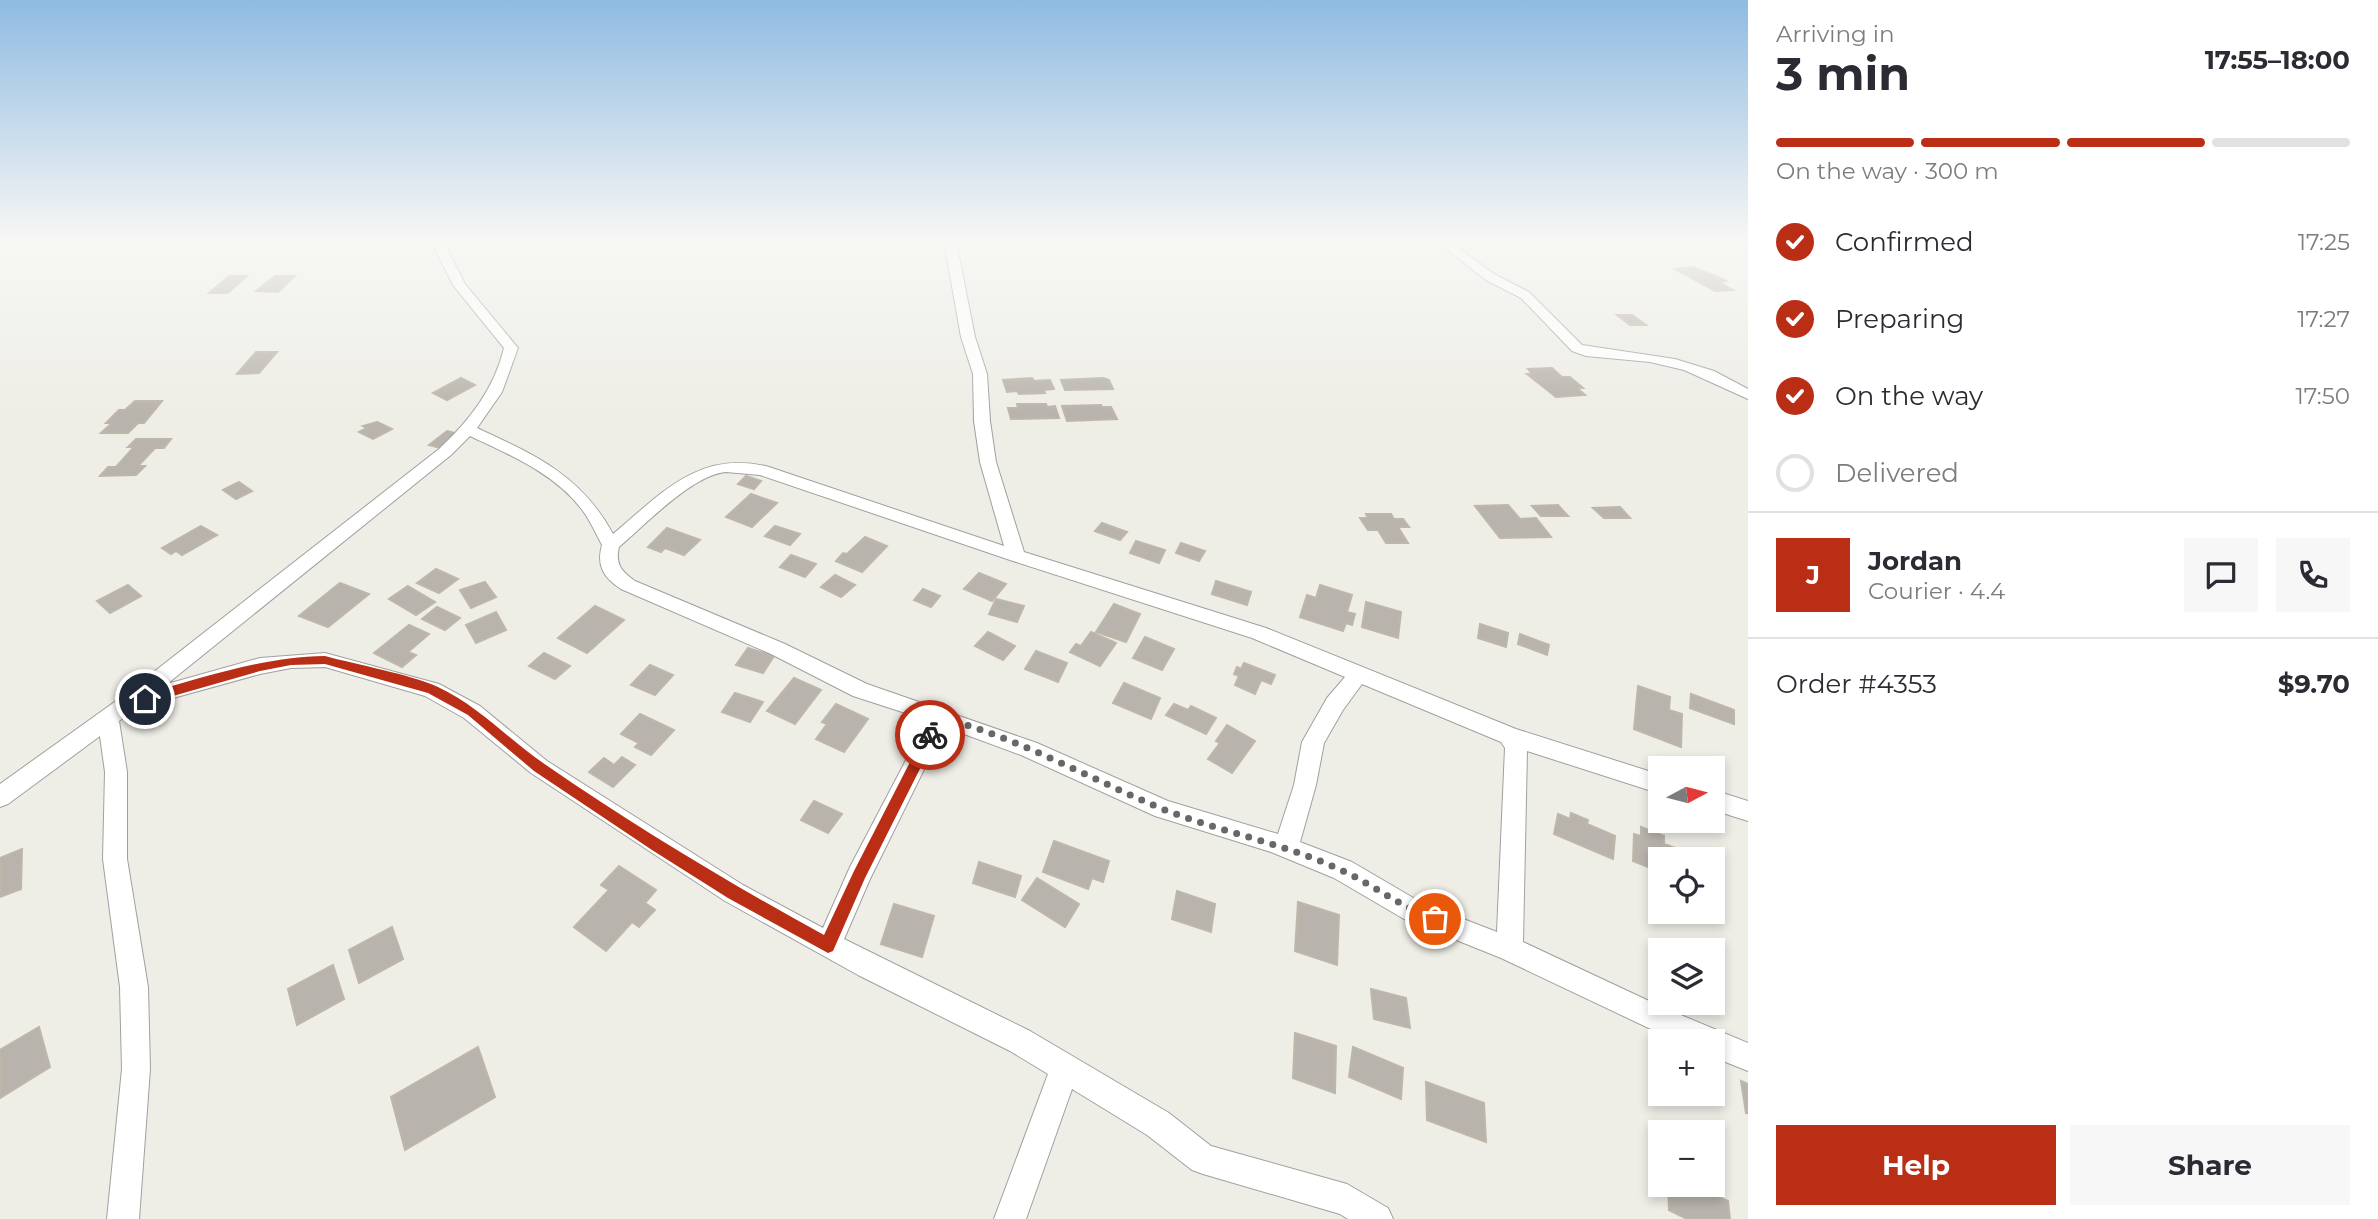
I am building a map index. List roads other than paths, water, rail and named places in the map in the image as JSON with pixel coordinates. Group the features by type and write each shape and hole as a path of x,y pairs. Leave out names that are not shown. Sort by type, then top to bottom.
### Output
{"street":[{"path":"0,797 130,702 424,469 469,430 508,363 511,348 470,298"},
{"path":"961,298 968,337 981,374 982,421 988,462 1016,556"},
{"path":"1528,298 1577,348 1586,352 1667,359 1707,371 1748,395"},
{"path":"469,430 547,470 570,487 589,507 611,545"},
{"path":"1648,781 1509,736 1259,634 1016,556 763,470 725,467 710,470 694,478 611,545 606,559 609,569 628,585 778,649 860,690 1030,749 1163,808 1286,847 1343,870 1413,912 1510,949 1681,1029"},
{"path":"130,702 260,666 291,661 325,660 432,690 472,712 539,767 657,846 734,893 828,945 1020,1041 1158,1124 1203,1159 1346,1200 1377,1219"},
{"path":"1286,847 1305,785 1313,741 1335,704 1359,673"},
{"path":"828,945 859,875 939,717"},
{"path":"108,718 116,772 115,859 134,987 136,1069 123,1219"},
{"path":"1509,736 1516,747 1510,949"},
{"path":"1726,804 1748,811"},
{"path":"1725,1048 1748,1057"},
{"path":"1010,1219 1065,1068"}]}
